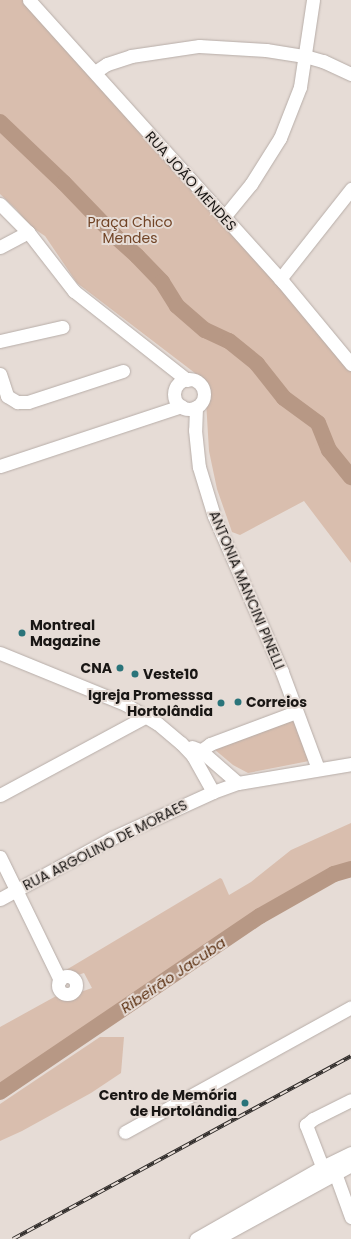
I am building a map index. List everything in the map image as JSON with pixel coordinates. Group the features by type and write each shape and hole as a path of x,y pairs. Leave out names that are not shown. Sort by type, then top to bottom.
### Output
{"street":[{"name":"RUA JOÃO MENDES","path":"29,0 95,72 210,203 280,279 351,364"},
{"path":"224,217 251,184 280,138 300,87 313,0"},
{"path":"95,72 107,64 131,56 199,46 266,50 305,56 323,61 351,74"},
{"path":"280,279 351,189"},
{"path":"0,204 28,232 74,291 187,380 198,382 204,390 203,400 196,407 191,409 178,403 0,458"},
{"path":"0,247 28,232"},
{"path":"0,341 62,327"},
{"path":"0,374 7,396 17,402 28,402 123,371"},
{"path":"178,403 175,390 177,386 187,380"},
{"path":"0,466 178,403"},
{"name":"ANTONIA MANCINI PINELLI","path":"196,407 194,430 199,467 214,516 282,672 318,769"},
{"path":"0,653 125,704 147,716 181,743 238,783"},
{"path":"197,753 210,744 296,712"},
{"path":"0,795 147,716"},
{"path":"197,753 213,792"},
{"name":"RUA ARGOLINO DE MORAES","path":"0,899 112,838 213,792 238,783 351,764"},
{"path":"0,857 15,891 60,980"},
{"path":"125,1132 351,1007"},
{"path":"351,1100 312,1119 306,1125 351,1218"},
{"path":"216,1239 328,1172 351,1153"},
{"path":"196,1239 328,1172 351,1165"}],"green space":[{"name":"Praça Chico Mendes","path":"0,0 26,0 351,369 351,563 304,501 240,535 232,532 217,489 209,451 206,401 208,383 77,283 45,236 30,226 16,209 0,194"},
{"path":"297,719 314,760 248,773 233,765 214,749"},
{"path":"351,823 351,864 329,871 306,882 275,901 121,1003 0,1087 0,1027 58,995 69,996 92,988 84,973 78,975 66,970 220,878 222,879 229,895 251,882 291,850"},
{"path":"100,1037 124,1037 121,1073 91,1093 22,1131 0,1141 0,1104"}],"waterway":[{"path":"0,122 137,256 162,282 177,306 205,330 229,341 257,364 284,398 318,423 329,450 351,477"},
{"name":"Ribeirão Jacuba","path":"0,1092 260,916 334,874 351,869"}],"railway":[{"path":"13,1239 351,1056"}],"place":[{"name":"Montreal Magazine","path":"22,633"},
{"name":"CNA","path":"120,668"},
{"name":"Veste10","path":"135,674"},
{"name":"Correios","path":"238,702"},
{"name":"Igreja Promesssa Hortolândia","path":"221,703"},
{"name":"Centro de Memória de Hortolândia","path":"245,1103"}]}
